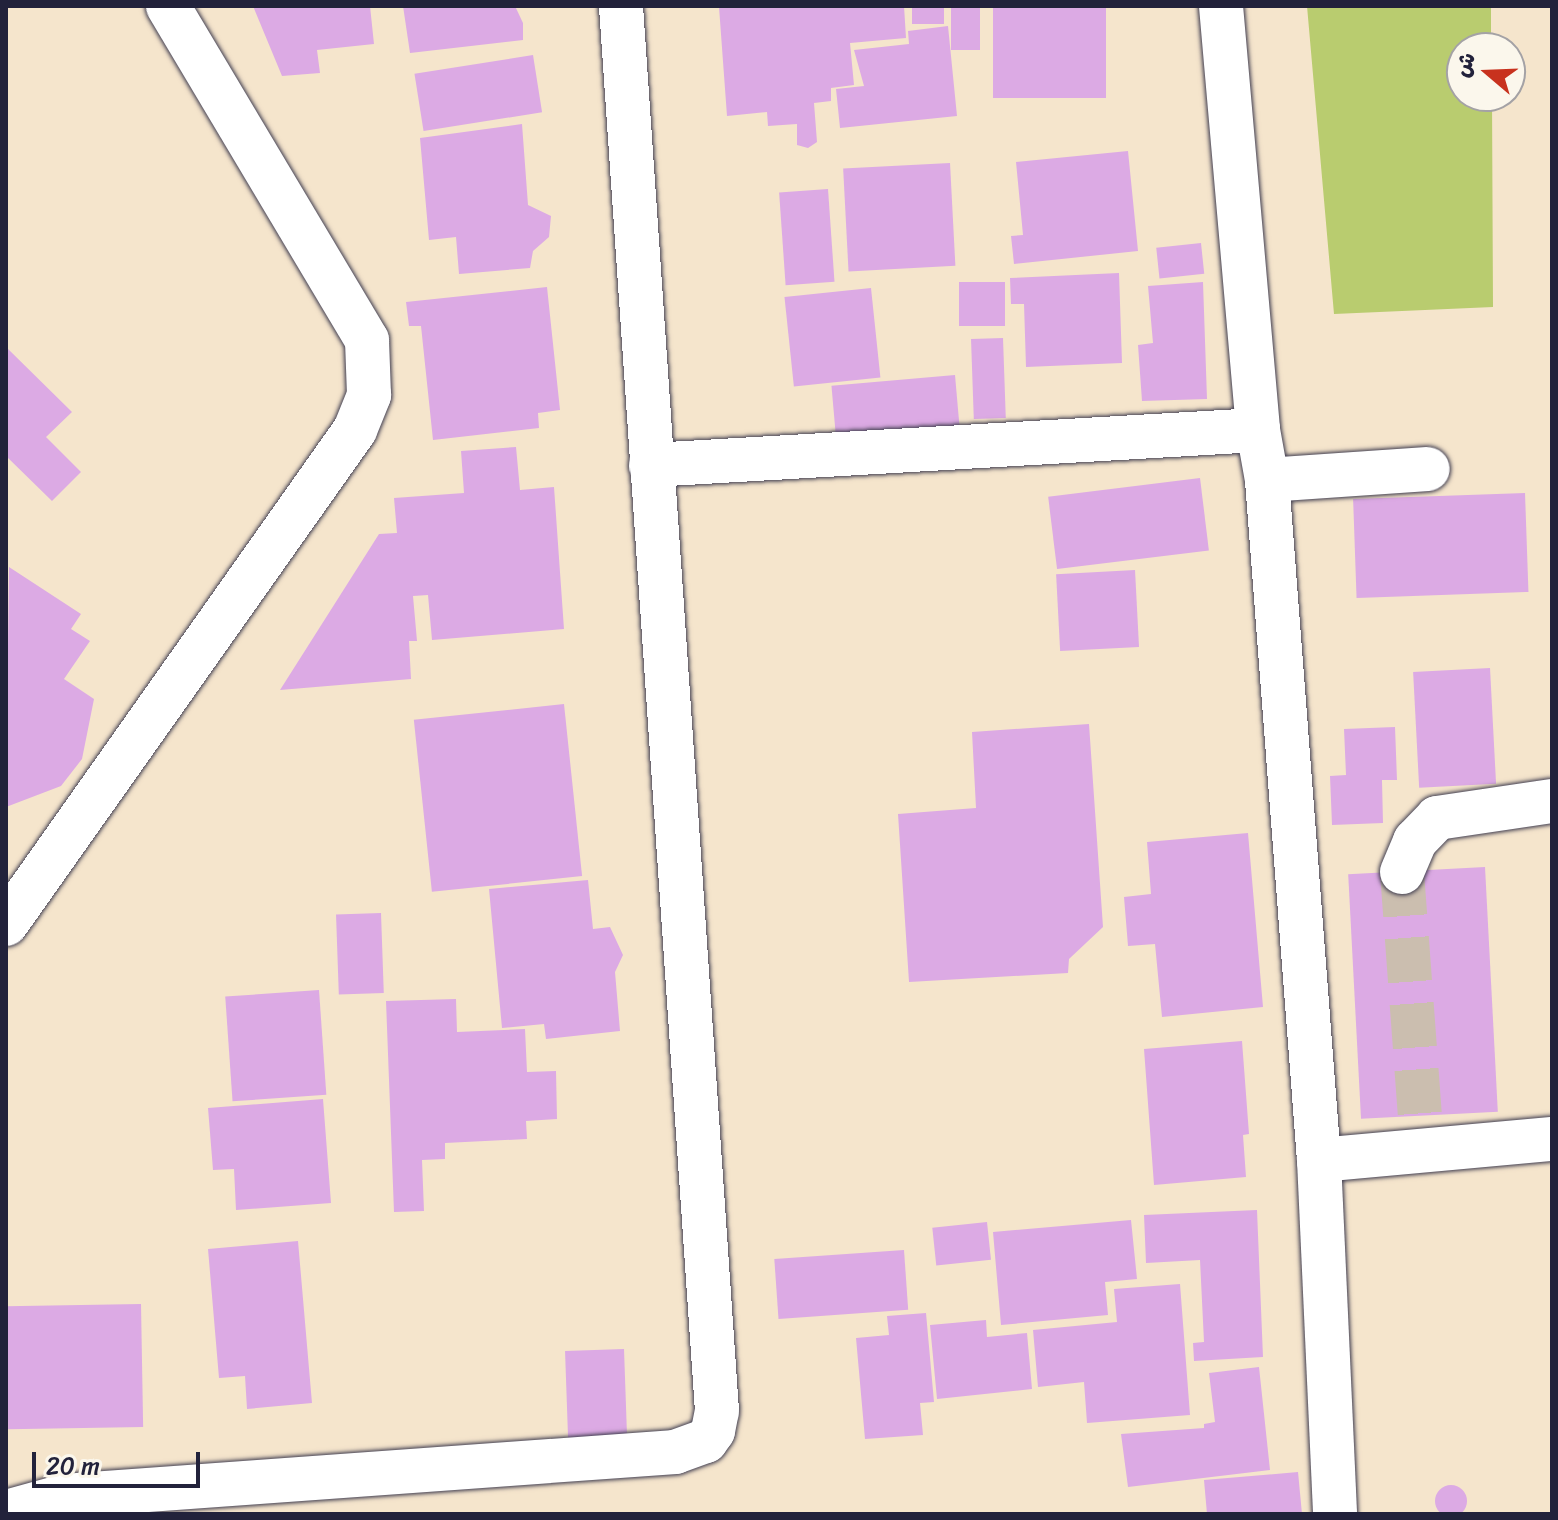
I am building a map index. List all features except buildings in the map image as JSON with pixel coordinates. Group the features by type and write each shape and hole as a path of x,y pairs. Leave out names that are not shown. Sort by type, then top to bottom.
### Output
{"street":[{"path":"6,924 355,430 369,395 367,340 168,6"},
{"path":"6,1512 64,1496 675,1452 706,1441 713,1431 717,1411 621,6"},
{"path":"1221,6 1258,430 1267,480 1319,1160 1335,1514"},
{"path":"651,465 1258,430"},
{"path":"1267,480 1428,469"},
{"path":"1402,872 1415,841 1437,818 1552,801"},
{"path":"1319,1160 1422,1133 1552,1139"}],"green space":[{"path":"1307,6 1491,6 1491,32 1446,32 1446,112 1492,112 1493,307 1334,314"}],"tunnel":[{"path":"1402,872 1420,1116"}]}
